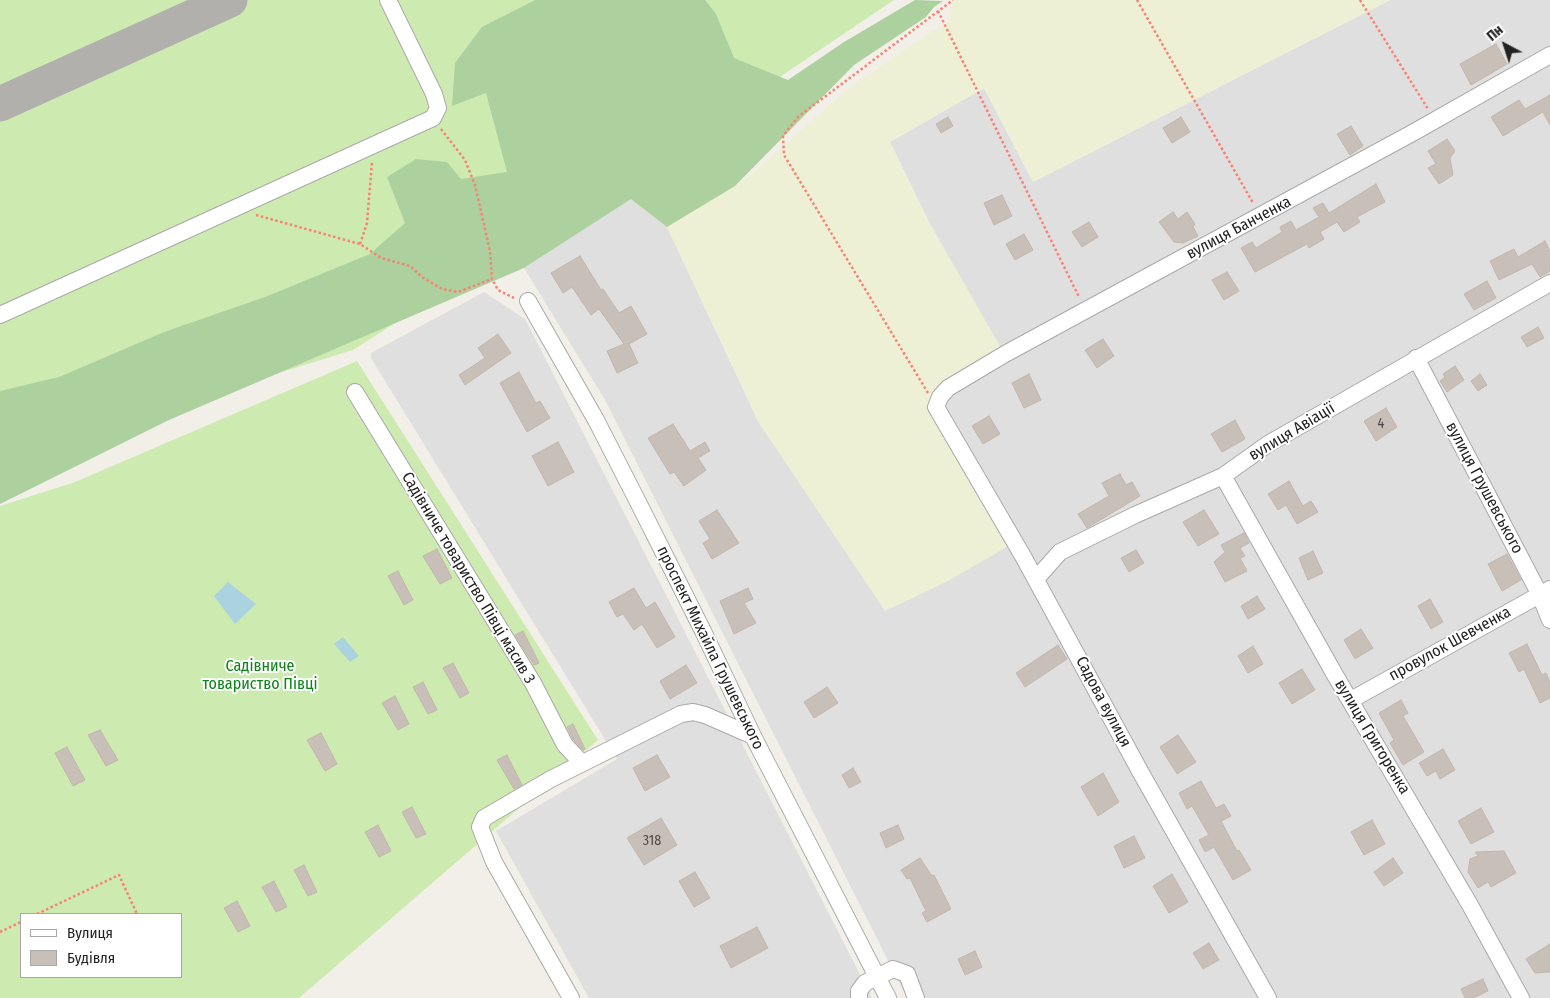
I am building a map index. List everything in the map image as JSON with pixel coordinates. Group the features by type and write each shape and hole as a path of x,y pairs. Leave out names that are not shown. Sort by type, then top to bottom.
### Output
{"street":[{"path":"0,315 433,118 438,108 434,94 388,0"},
{"name":"вулиця Банченка","path":"936,407 940,397 948,388 1085,310 1435,121 1550,55"},
{"name":"вулиця Авіації","path":"1036,579 1060,552 1135,515 1223,476 1268,444 1550,283"},
{"name":"проспект Михайла Грушевського","path":"528,301 596,420 703,631 753,736 888,998"},
{"name":"вулиця Грушевського","path":"1416,358 1545,592 1550,620"},
{"name":"Садівниче товариство Півці масив 3","path":"355,392 533,683 565,744 582,763"},
{"name":"Садова вулиця","path":"936,407 1036,579 1141,773 1268,998"},
{"name":"вулиця Григоренка","path":"1223,476 1470,905 1520,998"},
{"name":"провулок Шевченка","path":"1351,700 1545,592"},
{"path":"571,998 494,862 480,827 484,818 582,763 682,714 693,712 705,715 753,736"},
{"path":"859,998 859,991 865,982 893,969 907,974 916,998"}],"path":[{"path":"936,407 784,155 783,136 798,117 953,0"},
{"path":"1137,0 1261,216"},
{"path":"1360,0 1435,121"},
{"path":"938,11 1085,310"},
{"path":"433,118 466,160 475,185 490,251 492,278 498,290 516,299 528,301"},
{"path":"360,244 366,223 373,146"},
{"path":"234,209 360,244 381,258 410,266 422,277 442,289 458,292 492,278"},
{"path":"39,913 118,875 137,913"},
{"path":"0,932 20,922"}],"shaded area":[{"path":"1390,0 1550,0 1550,998 907,998 605,400 524,268 631,198 667,227 759,423 1015,542 927,410 928,220 890,142 984,88 1033,182"},
{"path":"484,292 525,319 872,998 589,998 496,831 617,759 371,358 371,353"}],"green space":[{"path":"0,0 894,0 747,99 353,350 0,459"},
{"path":"535,0 705,0 716,14 734,58 788,80 844,42 915,0 943,1 934,7 926,17 854,65 735,186 667,227 631,199 524,268 169,420 0,504 0,391 59,377 164,332 265,297 370,254 405,223 387,177 416,159 447,162 461,179 507,172 486,93 452,106 455,63 482,27"},
{"path":"952,0 1390,0 1033,182 984,88 890,142 928,220 1001,348 927,411 1015,542 948,581 885,611 759,423 667,227 747,178 850,87 949,20"},
{"name":"Садівниче товариство Півці","path":"357,361 598,740 299,998 0,998 0,506 75,482"}],"water":[{"path":"228,582 256,604 235,624 214,596"},
{"path":"343,637 359,656 350,662 334,644"}],"building":[{"path":"1496,44 1507,64 1471,85 1460,64"},
{"path":"1550,95 1550,125 1543,112 1503,136 1491,117 1519,100 1525,109"},
{"path":"948,117 953,126 941,133 936,124"},
{"path":"1181,117 1190,132 1172,143 1163,128"},
{"path":"1351,126 1363,146 1350,155 1337,134"},
{"path":"1447,139 1455,151 1450,158 1453,175 1439,184 1428,168 1436,164 1428,151"},
{"path":"1376,184 1385,202 1357,217 1360,222 1344,232 1337,222 1320,232 1324,239 1309,248 1307,244 1255,272 1241,248 1252,242 1256,248 1282,232 1280,227 1291,221 1296,230 1319,217 1313,208 1323,203 1329,213"},
{"path":"1002,195 1012,216 994,225 984,203"},
{"path":"1173,212 1178,219 1187,212 1195,224 1193,227 1198,236 1183,243 1174,242 1159,222"},
{"path":"1089,222 1098,237 1082,247 1072,232"},
{"path":"1024,234 1033,250 1015,260 1006,244"},
{"path":"1545,241 1550,251 1550,271 1540,277 1532,264 1499,280 1490,261 1514,249 1518,257"},
{"path":"580,256 601,290 603,289 619,313 631,306 647,334 629,344 638,363 617,373 607,351 624,344 599,309 591,315 572,287 563,293 551,273"},
{"path":"1227,272 1239,291 1224,300 1212,280"},
{"path":"1487,281 1496,298 1474,310 1464,294"},
{"path":"1538,327 1544,338 1527,347 1521,337"},
{"path":"498,334 511,353 465,385 459,375 485,358 478,348"},
{"path":"1103,339 1114,356 1097,368 1085,350"},
{"path":"1455,366 1464,380 1447,392 1440,381 1445,377 1443,374"},
{"path":"519,372 536,403 540,401 550,418 527,432 500,383"},
{"path":"1029,374 1041,400 1024,408 1012,383"},
{"path":"1480,374 1487,385 1478,391 1471,381"},
{"path":"1386,408 1397,427 1376,441 1364,421"},
{"path":"989,416 1000,434 983,444 972,426"},
{"path":"1235,420 1245,439 1222,452 1211,434"},
{"path":"673,424 690,451 705,442 710,451 698,458 706,470 684,486 674,472 670,474 648,438"},
{"path":"558,442 574,472 548,486 532,456"},
{"path":"1120,474 1126,485 1132,482 1140,496 1087,528 1078,514 1109,496 1102,483"},
{"path":"1289,481 1303,506 1311,501 1318,512 1297,524 1286,505 1278,510 1268,494"},
{"path":"717,510 739,543 712,559 703,543 710,539 699,521"},
{"path":"1204,510 1219,534 1198,546 1183,522"},
{"path":"1244,533 1249,543 1240,548 1245,556 1240,558 1247,571 1225,582 1214,562 1225,552 1221,545"},
{"path":"437,549 452,578 440,584 423,556"},
{"path":"1136,550 1144,563 1129,572 1121,558"},
{"path":"1313,551 1323,573 1308,580 1299,558"},
{"path":"1507,554 1521,580 1502,591 1488,564"},
{"path":"398,571 413,600 404,605 388,576"},
{"path":"634,588 646,608 655,602 675,637 657,648 642,624 634,630 623,614 617,617 609,602"},
{"path":"748,588 753,599 744,603 756,623 734,634 720,601"},
{"path":"1257,596 1265,609 1248,619 1241,606"},
{"path":"1430,599 1443,622 1431,629 1418,606"},
{"path":"1361,629 1373,648 1355,659 1344,640"},
{"path":"523,631 539,663 534,665 515,635"},
{"path":"1527,644 1542,675 1546,673 1550,683 1550,698 1540,703 1524,669 1519,672 1509,653"},
{"path":"1058,645 1067,659 1025,687 1016,673"},
{"path":"1253,646 1263,664 1248,673 1238,656"},
{"path":"453,663 469,693 460,698 443,668"},
{"path":"686,665 697,683 670,699 660,681"},
{"path":"1302,669 1315,690 1292,704 1279,683"},
{"path":"423,682 437,710 428,714 413,687"},
{"path":"827,687 838,703 814,718 804,702"},
{"path":"395,696 409,724 398,730 382,703"},
{"path":"1401,700 1408,713 1403,716 1424,752 1403,765 1390,743 1394,740 1379,713"},
{"path":"573,724 585,749 583,750 573,739 567,727"},
{"path":"100,730 118,760 106,766 88,735"},
{"path":"321,733 337,764 325,771 307,740"},
{"path":"1178,735 1196,762 1177,774 1160,747"},
{"path":"67,747 85,780 73,786 55,753"},
{"path":"1443,749 1455,770 1440,779 1436,771 1427,776 1419,763"},
{"path":"507,755 522,785 514,789 497,760"},
{"path":"657,755 670,777 645,791 633,768"},
{"path":"853,768 861,782 849,788 842,775"},
{"path":"1103,773 1119,802 1098,816 1081,787"},
{"path":"1201,781 1216,808 1224,804 1231,816 1221,821 1237,851 1239,850 1251,870 1233,880 1214,847 1205,852 1199,840 1209,835 1192,806 1187,809 1179,793"},
{"path":"412,807 426,834 416,838 402,812"},
{"path":"1481,808 1494,832 1471,844 1458,821"},
{"path":"661,818 677,845 644,865 627,838"},
{"path":"1372,820 1385,844 1364,855 1351,832"},
{"path":"378,825 391,851 379,857 365,832"},
{"path":"898,825 904,839 886,848 880,833"},
{"path":"1134,836 1145,858 1124,868 1114,846"},
{"path":"1504,851 1516,873 1491,887 1488,882 1478,888 1468,872 1470,859 1478,856 1475,852"},
{"path":"920,858 932,876 934,875 951,909 927,922 922,913 926,911 910,878 907,879 901,870"},
{"path":"1393,858 1403,873 1384,886 1374,872"},
{"path":"304,865 317,892 308,896 294,870"},
{"path":"695,872 710,898 694,907 679,881"},
{"path":"1172,874 1188,902 1169,913 1153,886"},
{"path":"274,881 287,907 276,912 262,887"},
{"path":"237,901 250,926 238,932 224,908"},
{"path":"757,927 768,948 731,968 720,946"},
{"path":"1209,943 1219,960 1203,969 1193,953"},
{"path":"1550,944 1550,972 1535,973 1526,959"},
{"path":"975,951 982,967 965,975 958,959"},
{"path":"1483,979 1488,991 1473,998 1465,998 1461,989"}],"taxiway":[{"path":"0,104 230,0"}]}
